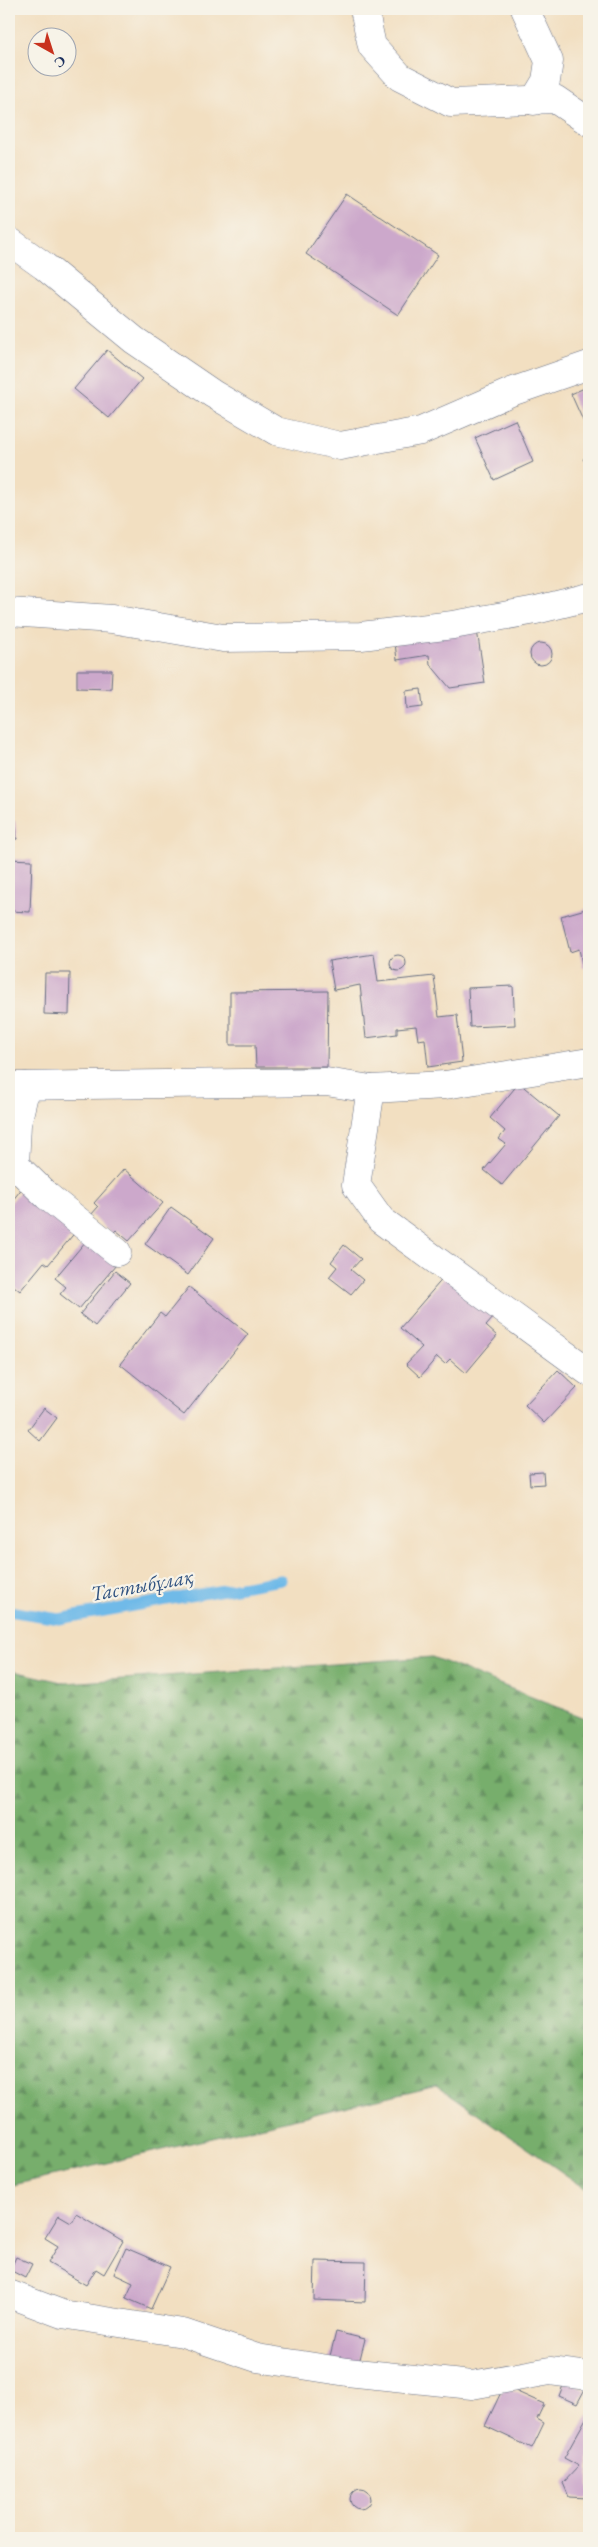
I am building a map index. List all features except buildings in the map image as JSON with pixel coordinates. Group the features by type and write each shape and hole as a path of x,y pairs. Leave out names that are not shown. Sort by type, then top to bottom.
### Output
{"street":[{"path":"364,9 372,46 400,77 451,103 555,100 589,122"},
{"path":"525,9 549,61 589,111"},
{"path":"534,101 546,80 549,61"},
{"path":"9,241 44,266 134,340 213,394 276,432 340,446 421,431 511,392 589,366"},
{"path":"9,612 112,619 223,638 361,636 453,625 536,610 589,597"},
{"path":"117,1252 47,1196 15,1165 17,1086 316,1082 372,1089 445,1085 589,1062"},
{"path":"372,1089 356,1185 380,1220 589,1372"},
{"path":"9,2294 62,2314 183,2333 257,2358 348,2372 472,2385 550,2371 589,2376"}],"green space":[{"path":"432,1657 589,1720 589,2191 437,2085 9,2186 9,1670 66,1683"}],"waterway":[{"name":"Тастыбұлақ","path":"9,1611 59,1619 281,1580"}]}
